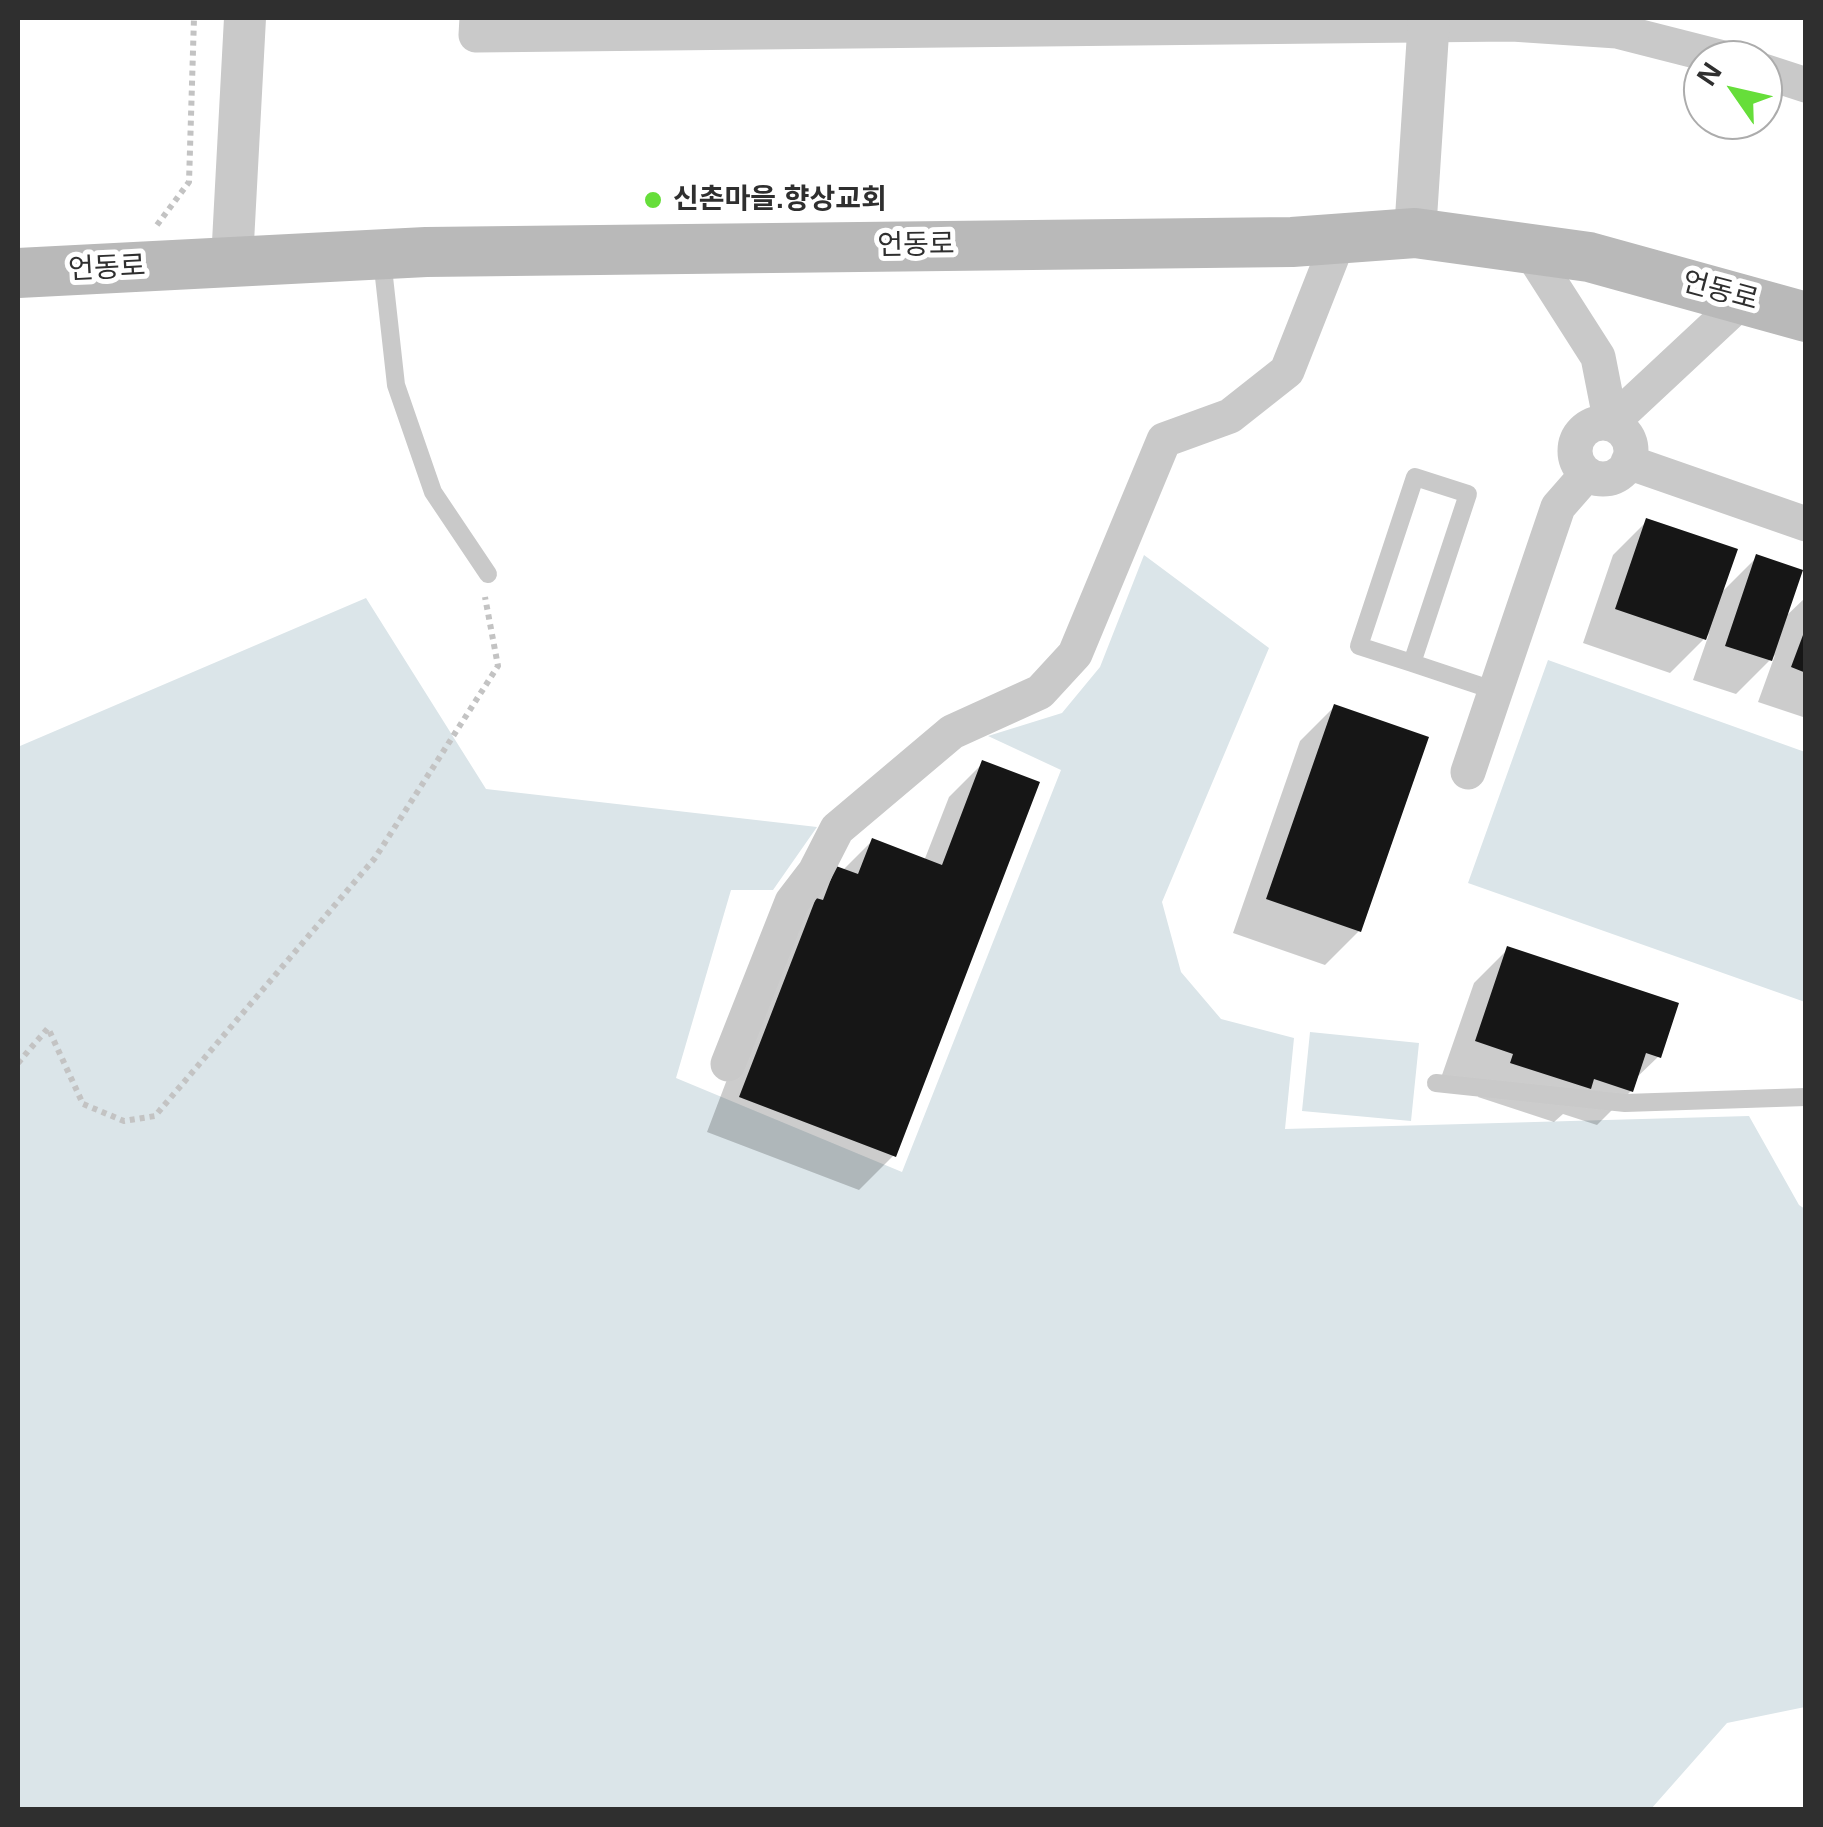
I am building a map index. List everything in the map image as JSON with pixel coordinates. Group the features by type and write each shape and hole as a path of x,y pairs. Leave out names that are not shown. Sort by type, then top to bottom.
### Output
{"main road":[{"name":"언동로","path":"18,273 382,254 1292,242 1415,233 1589,257 1806,316"}],"street":[{"path":"232,261 245,18"},
{"path":"476,26 1428,21 1617,31 1683,48"},
{"path":"1415,233 1428,21"},
{"path":"728,1064 792,902 815,872 837,829 952,732 1040,692 1075,654 1164,440 1230,416 1287,371 1339,239"},
{"path":"1529,249 1598,357 1611,423 1627,435 1632,454 1623,472 1605,480 1586,475 1574,459 1576,439 1590,425 1611,423 1745,298"},
{"path":"1628,462 1806,524"},
{"path":"1468,772 1558,507 1586,475"}],"lane":[{"path":"382,254 396,385 433,492 488,574"},
{"path":"1412,663 1468,494 1415,477 1359,646 1496,690"},
{"path":"1436,1083 1624,1103 1806,1097"}],"path":[{"path":"153,230 189,182 194,18"},
{"path":"18,1063 48,1028 83,1104 124,1121 156,1116 375,858 498,666 485,596 488,574"}],"shaded area":[{"path":"1144,555 1269,648 1162,902 1181,972 1221,1019 1294,1038 1285,1129 1749,1116 1799,1205 1805,1209 1805,1707 1727,1723 1651,1809 18,1809 18,729 20,746 366,598 486,789 817,827 773,890 731,890 676,1078 902,1172 1061,770 988,736 1062,713 1100,667"},
{"path":"1548,660 1805,752 1805,1002 1468,883"},
{"path":"1310,1032 1419,1043 1411,1121 1302,1111"}],"building":[{"path":"1646,518 1738,549 1706,640 1615,609"},
{"path":"1756,554 1803,570 1772,661 1725,646"},
{"path":"1806,627 1806,673 1791,667"},
{"path":"1334,704 1429,737 1361,932 1266,899"},
{"path":"982,760 1040,782 896,1157 739,1097 816,898 823,900 836,866 858,874 872,838 942,865"},
{"path":"1507,946 1679,1003 1661,1058 1646,1053 1633,1092 1594,1079 1591,1089 1510,1063 1513,1054 1475,1041"}],"place":[{"name":"신촌마을.향상교회","path":"653,200"}]}
